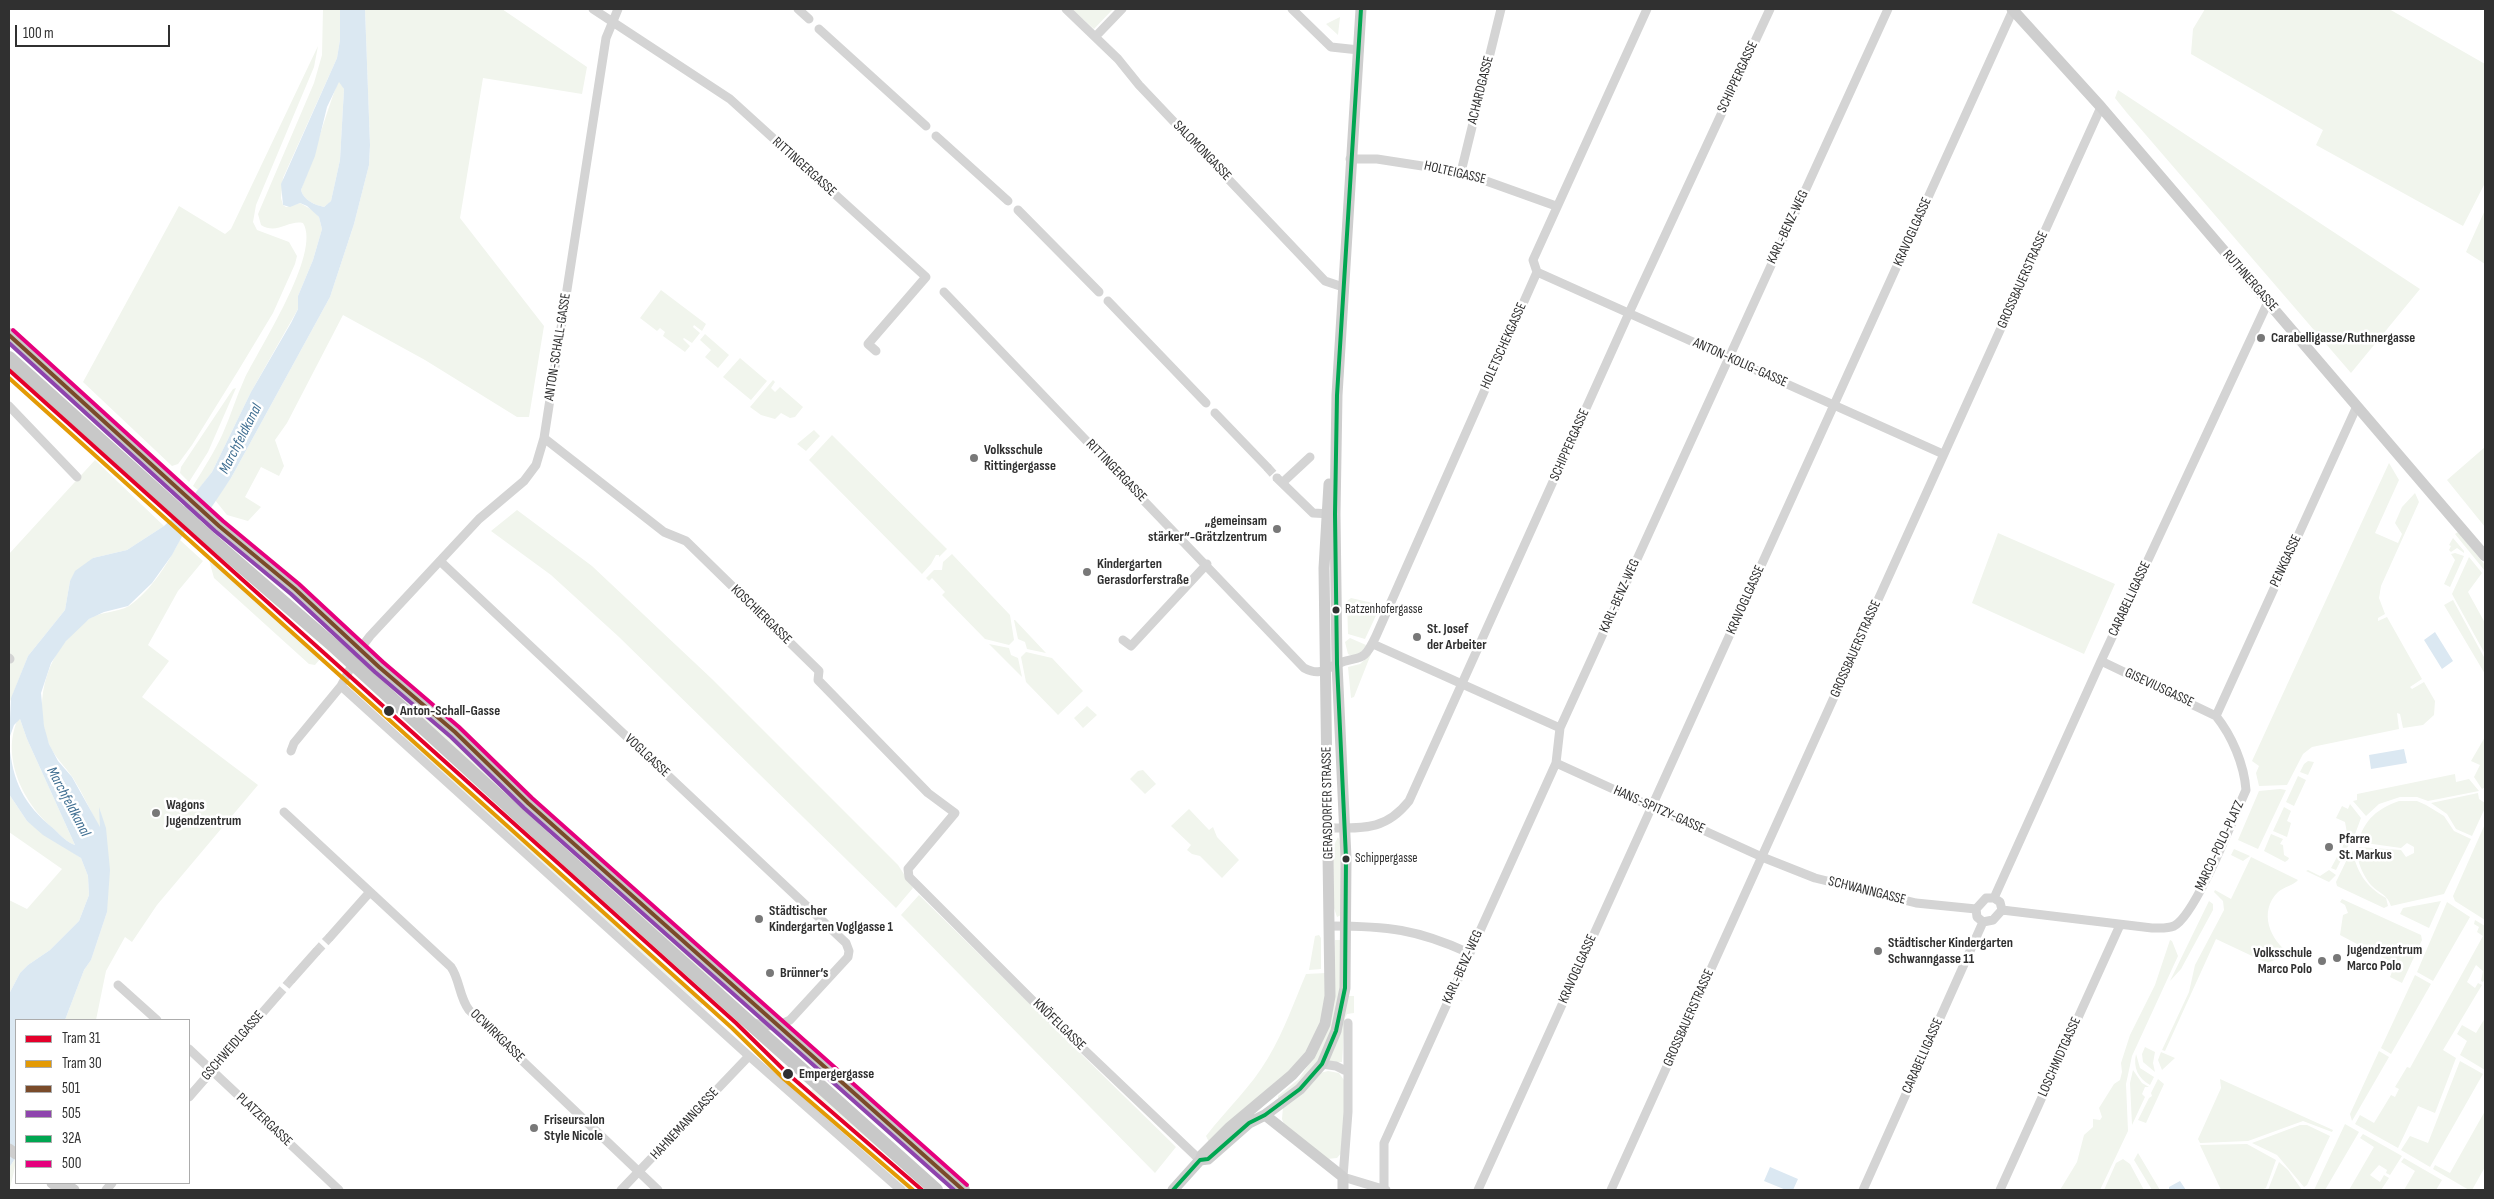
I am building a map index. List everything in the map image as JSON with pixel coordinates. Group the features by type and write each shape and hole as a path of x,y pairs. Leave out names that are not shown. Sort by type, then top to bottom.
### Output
{"main road":[{"name":"GERASDORFER STRASSE","path":"1200,1160 1202,1155 1230,1127 1292,1075 1310,1055 1324,1024 1330,996 1327,671 1324,568 1330,514 1350,159 1361,9"},
{"name":"RUTHNERGASSE","path":"2012,10 2101,107 2485,556"},
{"path":"9,335 219,526 455,732 528,803 780,1026 865,1105 963,1190"},
{"path":"9,358 209,538 353,664 546,841 936,1190"},
{"name":"GERASDORFER STRASSE","path":"1200,1160 1208,1159 1250,1123 1265,1115 1300,1089 1322,1064 1336,1031 1345,988 1346,858 1330,514"},
{"path":"1310,1055 1296,1078 1268,1102 1265,1115 1343,1177 1343,1190"},
{"path":"1172,1190 1200,1160"}],"street":[{"name":"RITTINGERGASSE","path":"593,9 614,21 730,99 926,276 868,344 876,351"},
{"name":"ANTON-SCHALL-GASSE","path":"353,664 361,648 479,519 524,481 536,464 544,438 593,112 606,38 618,9"},
{"path":"798,9 809,19"},
{"name":"SALOMONGASSE","path":"1066,9 1121,62 1139,85 1325,280 1343,286"},
{"path":"1096,36 1122,9"},
{"path":"1292,9 1331,47 1359,50"},
{"name":"ACHARDGASSE","path":"1461,172 1501,9"},
{"name":"HOLETSCHEKGASSE","path":"1337,664 1358,660 1366,655 1373,644 1537,272 1533,260 1556,206 1647,9"},
{"name":"SCHIPPERGASSE","path":"1328,828 1365,828 1378,825 1391,820 1409,801 1629,314 1770,9"},
{"name":"KARL-BENZ-WEG","path":"1385,1190 1384,1143 1556,763 1560,728 1888,9"},
{"name":"KRAVOGLGASSE","path":"1478,1190 2012,10"},
{"path":"819,29 926,126"},
{"name":"GROSSBAUERSTRASSE","path":"1611,1190 2101,107"},
{"path":"936,136 1008,201"},
{"name":"HOLTEIGASSE","path":"1350,159 1377,159 1461,172 1556,206"},
{"path":"1018,210 1099,292"},
{"name":"ANTON-KOLIG-GASSE","path":"1537,272 1943,454"},
{"name":"RITTINGERGASSE","path":"944,292 1207,564 1304,668 1313,673 1327,671"},
{"path":"1108,301 1206,403"},
{"name":"CARABELLIGASSE","path":"1994,898 2101,661 2268,302"},
{"path":"9,406 77,476"},
{"name":"PENKGASSE","path":"2216,716 2357,406"},
{"path":"1215,413 1267,467"},
{"name":"KOSCHIERGASSE","path":"544,438 664,532 686,541 819,671 818,680 928,793 955,814 908,869 909,877 919,888"},
{"path":"1310,457 1280,480 1313,513 1330,514"},
{"name":"VOGLGASSE","path":"441,562 846,943 849,951 848,957 790,1020 780,1026"},
{"path":"1123,640 1130,646 1207,564"},
{"path":"1373,644 1560,728"},
{"name":"GISEVIUSGASSE","path":"2101,661 2216,716"},
{"path":"291,750 294,743 342,686 353,664"},
{"path":"1327,671 1337,664"},
{"path":"342,686 749,1056 901,1190"},
{"name":"MARCO-POLO-PLATZ","path":"2120,925 2168,928 2182,920 2200,890 2246,790 2245,778 2227,730 2216,716"},
{"name":"HANS-SPITZY-GASSE","path":"1556,763 1762,857"},
{"name":"OCWIRKGASSE","path":"284,812 369,893 451,967 469,1010 658,1190"},
{"name":"SCHWANNGASSE","path":"1762,857 1815,878 1867,892 1916,903 1976,909"},
{"name":"KNÖFELGASSE","path":"919,888 1200,1160"},
{"path":"330,936 369,893"},
{"path":"1986,898 1994,898 2000,902 2002,910 1993,920 1983,922 1977,917 1976,909 1986,898"},
{"path":"2002,910 2120,925"},
{"name":"CARABELLIGASSE","path":"1863,1190 1983,922"},
{"name":"LOSCHMIDTGASSE","path":"2000,1190 2120,925"},
{"path":"1330,926 1392,928 1421,933 1470,953"},
{"path":"292,979 316,952"},
{"path":"118,985 156,1019"},
{"name":"GSCHWEIDLGASSE","path":"190,1095 277,996"},
{"path":"748,1021 763,1026 780,1026"},
{"path":"1348,1022 1348,1112 1343,1177 1385,1190"},
{"name":"PLATZERGASSE","path":"190,1051 339,1190"},
{"name":"HAHNEMANNGASSE","path":"620,1190 749,1056"},
{"path":"1322,1064 1336,1066 1348,1072"}],"shaded area":[{"path":"323,9 340,9 340,40 337,58 283,178 281,198 283,205 286,207 300,203 314,211 319,217 322,229 313,260 298,296 298,309 251,392 212,472 198,490 193,486 220,440 238,393 286,302 304,256 306,237 303,223 292,223 277,228 267,228 261,225 258,214 314,83 322,55"},
{"path":"365,9 502,9 587,67 582,94 483,78 460,218 544,326 529,417 517,417 425,360 343,315 287,423 275,440 284,466 279,476 261,467 245,497 261,507 248,521 227,515 215,500 231,478 330,297 354,224 369,165 370,145"},
{"path":"1072,9 1113,9 1094,29"},
{"path":"2205,9 2389,9 2485,64 2485,183 2463,226 2316,145 2323,130 2191,54 2193,29"},
{"path":"1340,17 1338,35 1326,24"},
{"path":"318,46 314,67 256,205 253,222 257,230 289,242 297,256 295,264 273,313 238,371 192,445 178,464 172,466 83,382 179,206 225,234 231,229"},
{"path":"338,82 341,82 344,89 340,160 331,201 324,207 304,197 301,190"},
{"path":"2118,90 2420,289 2351,373 2127,113 2115,98"},
{"path":"2485,210 2485,264 2466,252"},
{"path":"661,290 706,324 702,331 694,325 693,327 700,333 692,343 683,339 690,346 685,352 663,336 665,332 660,328 657,331 640,318"},
{"path":"705,334 729,355 718,368 705,357 711,350 700,340"},
{"path":"740,358 767,381 751,400 723,377"},
{"path":"773,380 775,382 771,388 775,392 780,387 803,407 795,417 790,418 781,413 775,419 761,415 750,407"},
{"path":"236,388 208,452 189,482 180,473 181,467 233,389"},
{"path":"814,430 820,436 806,451 797,444"},
{"path":"832,435 947,549 939,557 939,555 936,555 922,574 809,460"},
{"path":"2485,447 2485,527 2447,480"},
{"path":"95,460 164,526 127,550 93,558 70,581 65,610 28,656 9,704 9,554"},
{"path":"2389,463 2399,480 2375,533 2398,543 2402,534 2395,523 2402,507 2415,493 2419,502 2381,586 2379,598 2385,614 2378,618 2378,621 2387,617 2422,679 2410,687 2412,689 2424,682 2435,701 2434,715 2423,725 2403,728 2400,714 2397,713 2399,729 2312,747 2303,754 2287,785 2259,786 2256,773 2259,766 2252,761"},
{"path":"517,510 592,566 712,679 898,865 913,888 896,908 619,637 551,575 491,531"},
{"path":"2458,532 2485,565 2485,571 2455,534"},
{"path":"1998,533 2115,584 2084,654 1972,603"},
{"path":"2453,538 2464,553 2457,548 2451,552 2449,550 2451,546 2449,545"},
{"path":"180,540 203,561 178,591 148,645 169,661 142,697 258,785 157,905 132,942 125,937 106,971 96,1019 65,1019 84,970 91,960 107,912 100,809 100,828 73,778 51,749 44,727 43,692 47,675 54,659 63,644 75,631 94,616 119,610 137,600 145,593 170,558"},
{"path":"2455,553 2464,556 2450,587 2444,584 2455,560 2451,554"},
{"path":"952,554 1010,615 1014,640 1009,645 985,639 942,595 945,592 932,578 929,581 926,578 934,570 942,570 943,562"},
{"path":"2469,557 2482,573 2468,592 2485,623 2485,654 2452,594"},
{"path":"209,560 320,659 315,665 309,664 214,578"},
{"path":"1351,598 1377,604 1380,607 1365,639 1348,634 1347,601"},
{"path":"2453,600 2485,659 2485,674 2444,605"},
{"path":"1014,620 1046,653 1027,649 1025,642 1018,639"},
{"path":"1350,638 1366,645 1358,654 1348,654 1345,642"},
{"path":"989,644 1009,648 1011,655 1018,658 1022,677"},
{"path":"1026,652 1052,658 1083,691 1058,715 1026,682 1021,657"},
{"path":"1371,654 1354,697 1351,698 1348,667 1360,664"},
{"path":"382,679 433,721 726,987 724,990 708,978 380,683"},
{"path":"1087,706 1097,715 1083,728 1074,718"},
{"path":"18,719 20,719 27,739 75,845 64,838 43,819 33,807 18,779 12,749 13,734"},
{"path":"404,735 703,1003 701,1006 402,738"},
{"path":"2485,737 2485,787 2482,789 2474,777 2480,765 2471,761"},
{"path":"2308,761 2314,762 2308,775 2300,772"},
{"path":"1143,770 1156,784 1145,794 1130,779 1138,771"},
{"path":"2455,774 2456,782 2469,779 2479,791 2428,801 2417,797 2400,797 2379,804 2366,816 2353,801 2357,800 2357,794"},
{"path":"2298,776 2306,780 2294,806 2286,802"},
{"path":"2286,790 2258,849 2238,840 2259,791"},
{"path":"2478,793 2479,799 2485,803 2485,808 2472,836 2456,829 2447,814 2431,803"},
{"path":"9,794 27,821 81,858 88,876 89,895 79,921 50,950 20,973 9,994 9,900 27,909 62,869 9,832"},
{"path":"2399,801 2417,801 2426,805 2444,816 2454,831 2471,839 2444,894 2391,906 2387,899 2372,886 2363,873 2358,856 2359,847 2401,850 2406,857 2414,853 2414,847 2407,843 2401,848 2358,842 2364,827 2378,811"},
{"path":"2350,804 2361,818 2354,837 2347,833 2345,822 2336,818 2342,806 2348,809"},
{"path":"2284,807 2291,811 2287,821 2291,823 2287,837 2273,831"},
{"path":"1189,809 1209,830 1213,827 1217,837 1239,860 1222,878 1200,856 1192,854 1187,850 1191,845 1171,826"},
{"path":"2485,824 2485,920 2455,901 2453,896"},
{"path":"2271,834 2283,839 2280,844 2283,845 2284,855 2289,858 2285,862 2264,851"},
{"path":"2345,836 2352,838 2336,870 2331,868 2343,846"},
{"path":"1338,837 1340,841 1341,915 1337,917 1334,908 1333,847"},
{"path":"2234,849 2250,856 2243,861 2231,855"},
{"path":"2352,849 2356,865 2363,878 2373,889 2386,898 2388,906 2384,908 2337,886 2336,882"},
{"path":"2251,857 2298,880 2278,892 2272,900 2268,917 2272,934 2290,954 2267,963 2216,939 2165,1051 2162,1050 2189,992 2195,965 2224,910 2223,901 2214,892 2215,890 2231,899"},
{"path":"2308,870 2320,876 2329,870 2336,875 2329,882 2306,871"},
{"path":"919,895 1176,1147 1155,1173 901,915"},
{"path":"2342,899 2421,935 2422,940 2402,983 2390,977 2395,964 2340,935 2343,915 2348,913 2345,905 2340,902"},
{"path":"2209,901 2213,904 2213,910 2181,969 2170,981"},
{"path":"2441,901 2429,928 2400,914 2403,908"},
{"path":"2447,902 2470,917 2433,981 2417,972"},
{"path":"2475,920 2485,926 2485,979 2483,982 2481,981 2483,971 2476,965 2467,982 2475,988 2478,983 2482,985 2443,1050 2456,1058 2435,1113 2418,1106 2398,1148 2355,1124 2360,1115 2374,1123 2391,1095 2395,1097 2399,1089 2395,1087 2407,1067 2410,1068 2483,936 2477,932 2479,927 2474,924"},
{"path":"1319,935 1321,938 1321,969 1309,970 1315,936"},
{"path":"1335,940 1343,940 1339,998 1329,1040 1324,1053 1315,1067 1304,1079 1278,1099 1278,1096 1299,1079 1309,1064 1334,985"},
{"path":"2170,940 2178,956 2132,1056 2126,1084 2128,1131 2100,1190 2060,1190 2077,1162 2084,1135 2093,1127 2093,1119 2100,1120 2102,1117 2099,1108 2114,1084 2120,1080 2122,1072 2121,1063 2130,1035 2155,985"},
{"path":"1326,973 1325,999 1319,1033 1305,1056 1281,1083 1209,1142 1206,1136 1261,1069 1274,1048 1306,974"},
{"path":"2415,975 2431,984 2391,1054 2381,1048"},
{"path":"1347,996 1354,996 1354,1013 1347,1014 1345,1018 1342,1062 1330,1063 1329,1058"},
{"path":"2485,1018 2485,1070 2460,1055 2467,1041 2457,1034 2462,1025 2476,1033"},
{"path":"2145,1047 2155,1052 2153,1063 2155,1072 2143,1062 2142,1054"},
{"path":"2379,1051 2389,1057 2352,1121 2350,1114"},
{"path":"2161,1052 2175,1058 2162,1070 2158,1060"},
{"path":"2136,1054 2140,1068 2154,1077 2150,1085 2137,1072 2135,1064"},
{"path":"764,1061 912,1190 906,1190 782,1080"},
{"path":"2460,1061 2483,1074 2430,1167 2401,1150 2410,1136 2428,1143"},
{"path":"2133,1070 2142,1083 2149,1087 2145,1087 2142,1094 2145,1097 2132,1125 2130,1083"},
{"path":"1328,1071 1339,1073 1346,1083 1342,1152 1337,1158 1327,1159 1284,1124 1282,1119 1283,1107 1320,1073"},
{"path":"2158,1079 2164,1084 2146,1123 2138,1120 2149,1098 2152,1096 2151,1093"},
{"path":"2220,1079 2333,1130 2332,1132 2303,1121 2248,1141 2200,1143 2198,1139 2221,1088"},
{"path":"814,1087 928,1190 811,1091"},
{"path":"2485,1111 2485,1167 2472,1190 2469,1190 2433,1169 2435,1165 2450,1173"},
{"path":"2345,1124 2359,1132 2325,1190 2314,1190"},
{"path":"2300,1125 2307,1125 2330,1136 2307,1185 2304,1187 2277,1155 2252,1143"},
{"path":"2363,1134 2402,1156 2390,1175 2386,1173 2387,1170 2379,1165 2370,1175 2380,1182 2384,1175 2389,1178 2381,1190 2349,1190 2374,1147 2360,1138"},
{"path":"2247,1144 2276,1160 2266,1188 2260,1190 2221,1190 2200,1145"},
{"path":"2138,1153 2160,1190 2152,1190 2134,1160"},
{"path":"2404,1158 2442,1180 2436,1190 2404,1190 2415,1171 2401,1162"},
{"path":"15,1159 9,1190 9,1168"},
{"path":"2123,1159 2130,1164 2144,1190 2104,1190 2116,1163"},
{"path":"2279,1162 2288,1170 2302,1190 2268,1190"}],"water":[{"name":"Marchfeldkanal","path":"340,9 365,9 370,145 369,165 354,224 330,297 231,478 209,511 185,531 172,555 152,583 128,606 104,612 89,619 66,641 51,663 41,693 44,726 49,744 58,761 72,777 100,827 99,807 106,828 110,870 107,912 91,960 84,970 65,1019 15,1019 15,1159 9,1168 9,994 20,973 50,950 79,921 89,895 88,876 81,858 43,835 27,821 9,794 9,743 13,769 27,801 43,820 75,845 27,739 20,719 14,725 9,739 11,698 28,656 65,610 70,581 75,571 93,558 127,550 164,526 184,507 212,472 251,392 291,323 298,309 298,296 313,260 322,229 319,217 307,206 300,203 290,207 283,205 281,184 337,58 340,40","holes":["339,82 344,89 340,160 331,201 324,207 304,197 301,190 315,156 327,107"]},
{"path":"2435,632 2453,661 2442,669 2424,640"},
{"path":"2404,749 2407,763 2371,769 2369,755"},
{"path":"1770,1167 1798,1179 1793,1190 1786,1190 1764,1181"},
{"path":"2180,1181 2186,1190 2169,1190 2169,1187"}],"tunnel":[{"path":"1267,467 1277,478"},
{"path":"316,952 330,937"},
{"path":"277,996 292,979"}],"tram line":[{"name":"31","path":"9,370 736,1023 788,1074 922,1190"},
{"name":"30","path":"9,378 732,1028 784,1079 913,1190"}],"transit line":[{"name":"32A","path":"1173,1190 1200,1160 1208,1159 1249,1123 1265,1115 1300,1089 1322,1064 1336,1031 1345,988 1346,858 1337,664 1335,514 1337,395 1361,9"},
{"name":"500","path":"13,330 223,521 299,584 383,662 459,727 532,798 967,1185"},
{"name":"501","path":"9,335 219,526 295,589 379,667 455,732 528,803 963,1190"},
{"name":"505","path":"9,343 215,531 291,594 375,672 451,737 524,808 954,1190"}],"place":[{"name":"Carabelligasse/Ruthnergasse","path":"2261,338"},
{"name":"Volksschule Rittingergasse","path":"974,458"},
{"name":"„gemeinsam stärker“-Grätzlzentrum","path":"1277,529"},
{"name":"Kindergarten Gerasdorferstraße","path":"1087,572"},
{"name":"Ratzenhofergasse","path":"1336,610"},
{"name":"St. Josef der Arbeiter","path":"1417,637"},
{"name":"Anton-Schall-Gasse","path":"389,711"},
{"name":"Wagons Jugendzentrum","path":"156,813"},
{"name":"Pfarre St. Markus","path":"2329,847"},
{"name":"Schippergasse","path":"1346,859"},
{"name":"Städtischer Kindergarten Voglgasse 1","path":"759,919"},
{"name":"Städtischer Kindergarten Schwanngasse 11","path":"1878,951"},
{"name":"Jugendzentrum Marco Polo","path":"2337,958"},
{"name":"Volksschule Marco Polo","path":"2322,961"},
{"name":"Brünner‘s","path":"770,973"},
{"name":"Empergergasse","path":"788,1074"},
{"name":"Friseursalon Style Nicole","path":"534,1128"}]}
